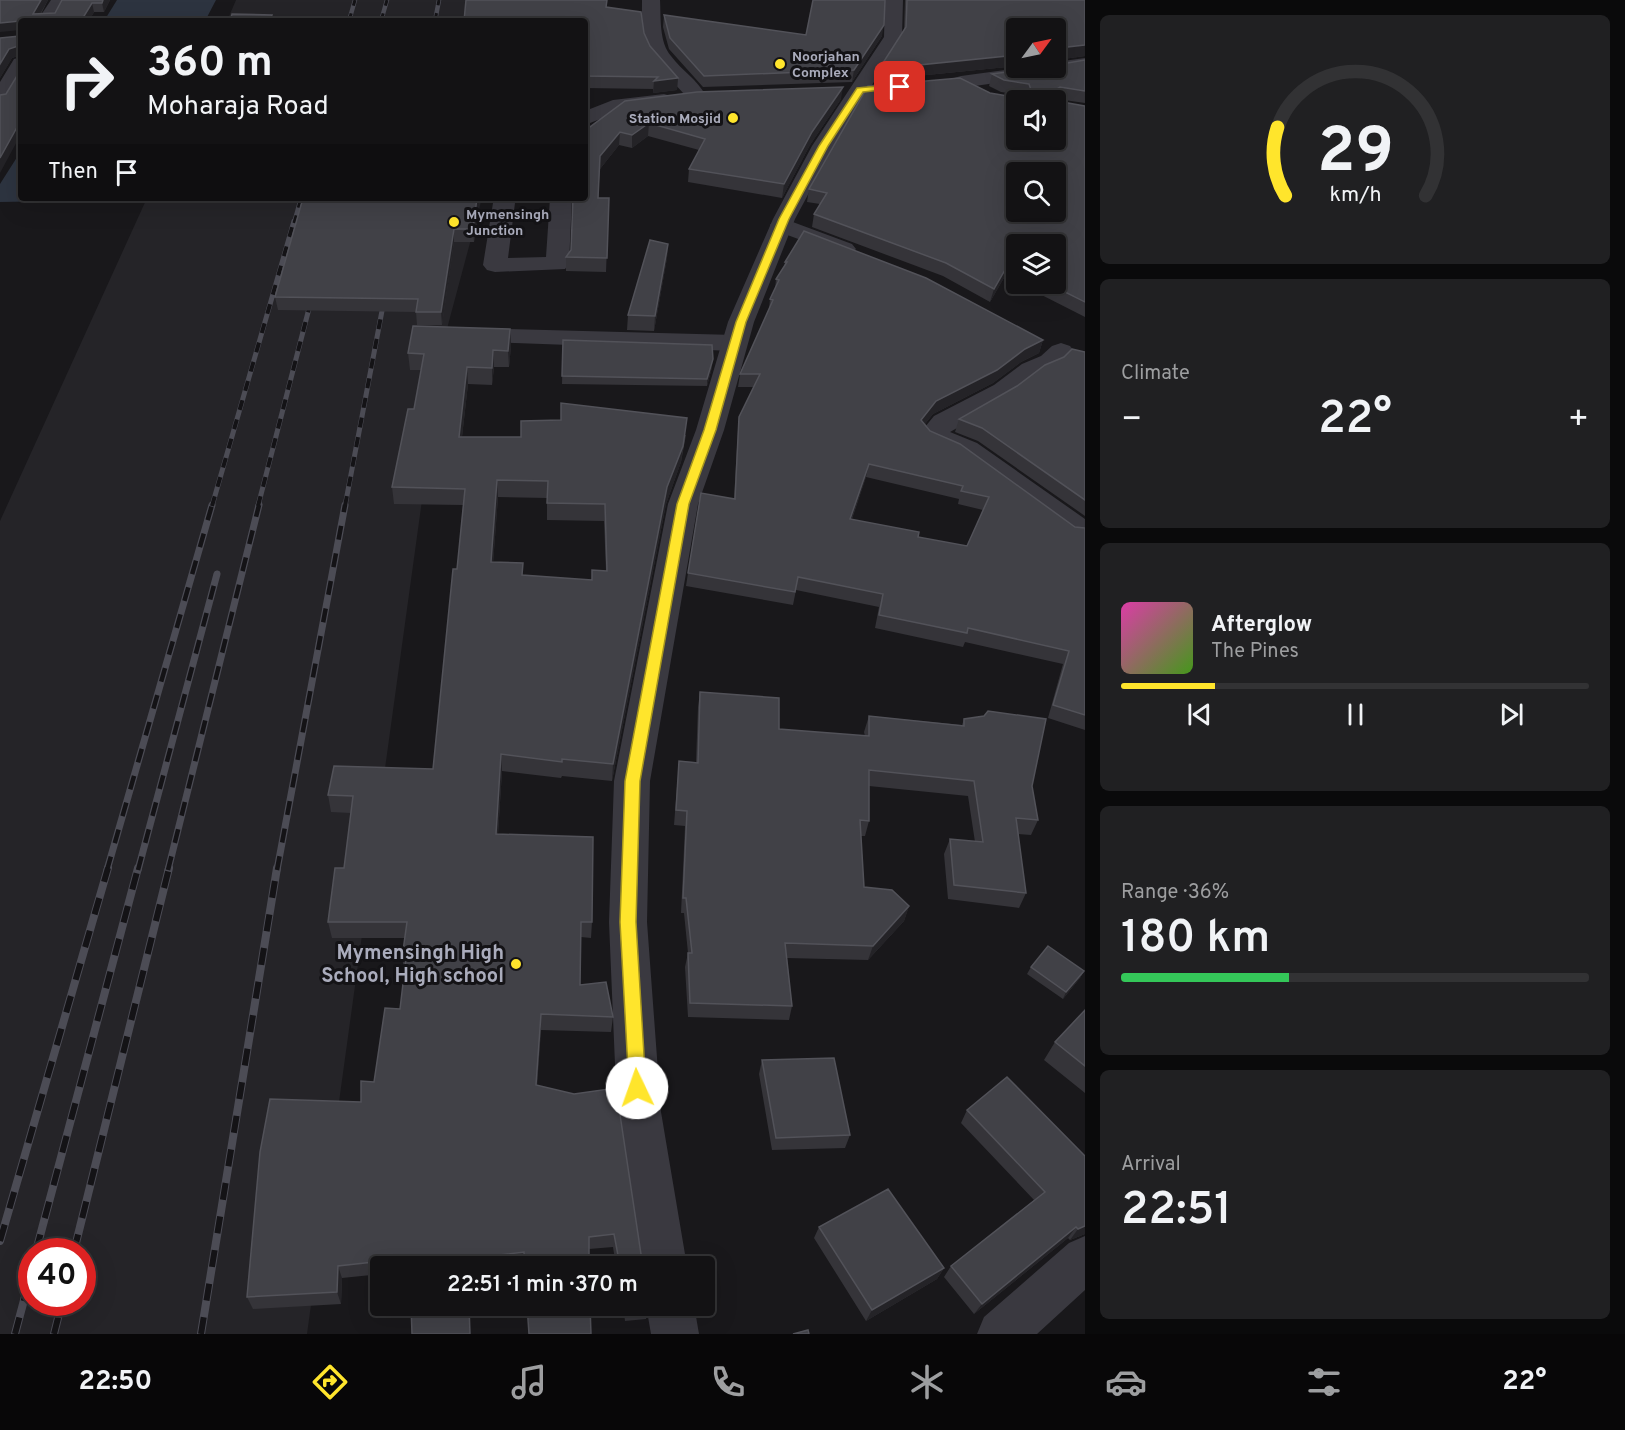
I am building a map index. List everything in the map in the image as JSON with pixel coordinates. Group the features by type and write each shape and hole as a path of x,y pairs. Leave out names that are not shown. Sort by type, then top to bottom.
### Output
{"street":[{"path":"48,18 60,0"},
{"path":"651,0 656,49 665,62 683,76 696,96"},
{"path":"662,1256 639,1112 628,922 632,781 683,504 710,430 741,322 782,225 823,146 893,37 894,0"},
{"path":"939,84 1085,64"},
{"path":"0,98 18,68"},
{"path":"961,82 994,99"},
{"path":"588,102 613,106 719,95"},
{"path":"588,118 613,106"},
{"path":"504,203 495,265 557,264 561,201"},
{"path":"782,225 868,258"},
{"path":"448,336 735,344"},
{"path":"1035,340 1073,353"},
{"path":"1073,353 1031,370 1004,391 944,422 934,433 939,438 965,448 1045,507 1082,531 1085,530"},
{"path":"1001,1334 1085,1259"},
{"path":"672,1316 675,1334"}],"shaded area":[{"path":"236,0 496,0 494,18 228,18"},
{"path":"146,201 481,201 448,325 439,377 307,1334 0,1334 0,521"}],"water":[{"path":"117,0 216,0 207,18 106,18"},
{"path":"18,156 18,201 58,201 0,202 0,184"}],"building":[{"path":"0,0 41,0 33,14 55,13 62,0 103,0 102,3 92,3 83,18 18,18 18,21 0,23"},
{"path":"466,0 607,0 606,7 641,12 644,33 650,46 678,78 654,81 658,77 588,76 588,18 464,18"},
{"path":"813,0 885,0 884,25 854,70 704,76 670,38 664,15 806,35"},
{"path":"907,0 1085,0 1085,45 1066,47 1066,18 1006,18 1006,56 879,69 906,27"},
{"path":"232,14 272,15 271,18 231,18"},
{"path":"18,36 18,46 9,49 0,64 0,38"},
{"path":"1085,60 1085,91 1060,87 1057,90 1031,90 1029,84 1004,80 992,74 1006,72 1006,78 1066,78 1066,63"},
{"path":"18,74 18,125 0,158 0,95 6,94"},
{"path":"960,78 990,93 1006,96 1006,150 1066,150 1066,103 1085,106 1085,302 1066,292 1066,234 1006,234 1006,268 994,289 946,263 814,214 827,193 809,189 868,86"},
{"path":"843,87 812,132 784,184 689,169 705,139 649,123 632,135 620,132 600,156 598,198 609,198 607,258 566,257 571,250 573,201 588,201 588,128 625,101 697,92"},
{"path":"302,201 477,201 473,229 454,229 441,312 416,312 418,299 275,297"},
{"path":"804,231 926,278 1043,340 1025,349 997,370 936,401 921,420 930,431 960,444 1075,527 1085,528 1085,715 1053,705 1069,651 968,628 967,633 879,615 883,594 798,577 795,592 688,573 701,493 735,499 739,417 760,374 740,374 773,300 770,299 779,280 776,279 787,262 785,262","holes":["869,464 963,486 961,491 989,497 967,546 918,537 919,532 850,519"]},
{"path":"650,240 668,244 655,316 628,315"},
{"path":"413,326 510,329 508,351 493,350 492,368 467,367 459,437 521,437 521,421 561,420 561,403 687,418 683,446 667,487 613,764 562,759 562,762 501,754 496,834 593,837 592,922 581,922 580,985 606,982 613,1017 541,1014 536,1085 574,1094 616,1088 641,1254 644,1256 618,1256 614,1234 589,1237 589,1256 524,1256 524,1252 491,1256 370,1256 370,1262 338,1266 337,1292 247,1297 260,1152 270,1099 361,1102 361,1081 374,1082 385,1008 400,1009 406,958 402,958 407,922 328,922 335,868 344,868 353,796 328,795 334,766 433,769 453,569 457,569 465,489 392,487 408,409 414,409 424,354 408,353","holes":["497,480 548,481 547,503 605,504 607,571 592,570 592,580 522,575 523,563 491,562"]},
{"path":"563,340 712,345 713,359 707,379 562,376"},
{"path":"1072,349 1085,352 1085,500 982,428 959,419 1017,386 1045,365 1064,357"},
{"path":"700,692 779,698 779,729 869,736 869,716 964,726 964,719 984,716 988,711 1046,719 1032,786 1038,820 1016,818 1026,893 954,885 950,839 983,842 974,781 869,770 869,821 860,820 864,887 892,890 909,906 873,946 785,943 792,1006 690,1003 688,953 692,953 686,898 683,898 687,811 676,810 679,761 698,763"},
{"path":"1048,946 1084,971 1066,992 1031,967"},
{"path":"1085,1010 1085,1066 1055,1042"},
{"path":"834,1058 850,1135 776,1138 762,1060"},
{"path":"1007,1077 1085,1156 1085,1226 1078,1229 1076,1227 982,1304 951,1266 1045,1192 967,1110"},
{"path":"888,1189 944,1268 872,1310 819,1227"},
{"path":"411,1316 469,1316 470,1334 412,1334"},
{"path":"528,1316 590,1316 591,1334 529,1334"},
{"path":"808,1330 809,1334 793,1334"}],"railway":[{"path":"350,18 355,0"},
{"path":"382,18 387,0"},
{"path":"436,18 439,0"},
{"path":"294,223 300,201"},
{"path":"212,506 294,221"},
{"path":"258,506 313,293"},
{"path":"345,506 385,295"},
{"path":"107,870 212,505"},
{"path":"168,870 259,505"},
{"path":"277,870 345,505"},
{"path":"138,870 217,574"},
{"path":"0,1241 108,868"},
{"path":"39,1238 138,868"},
{"path":"77,1238 169,868"},
{"path":"201,1334 277,868"},
{"path":"15,1334 20,1316"},
{"path":"54,1334 58,1316"}],"place":[{"name":"Noorjahan Complex","path":"780,64"},
{"name":"Station Mosjid","path":"733,118"},
{"name":"Mymensingh Junction","path":"454,222"},
{"name":"Mymensingh High School, High school","path":"516,964"}],"route":[{"path":"637,1088 628,922 632,781 683,504 710,430 741,322 784,219 823,146 860,90 900,87"}]}
